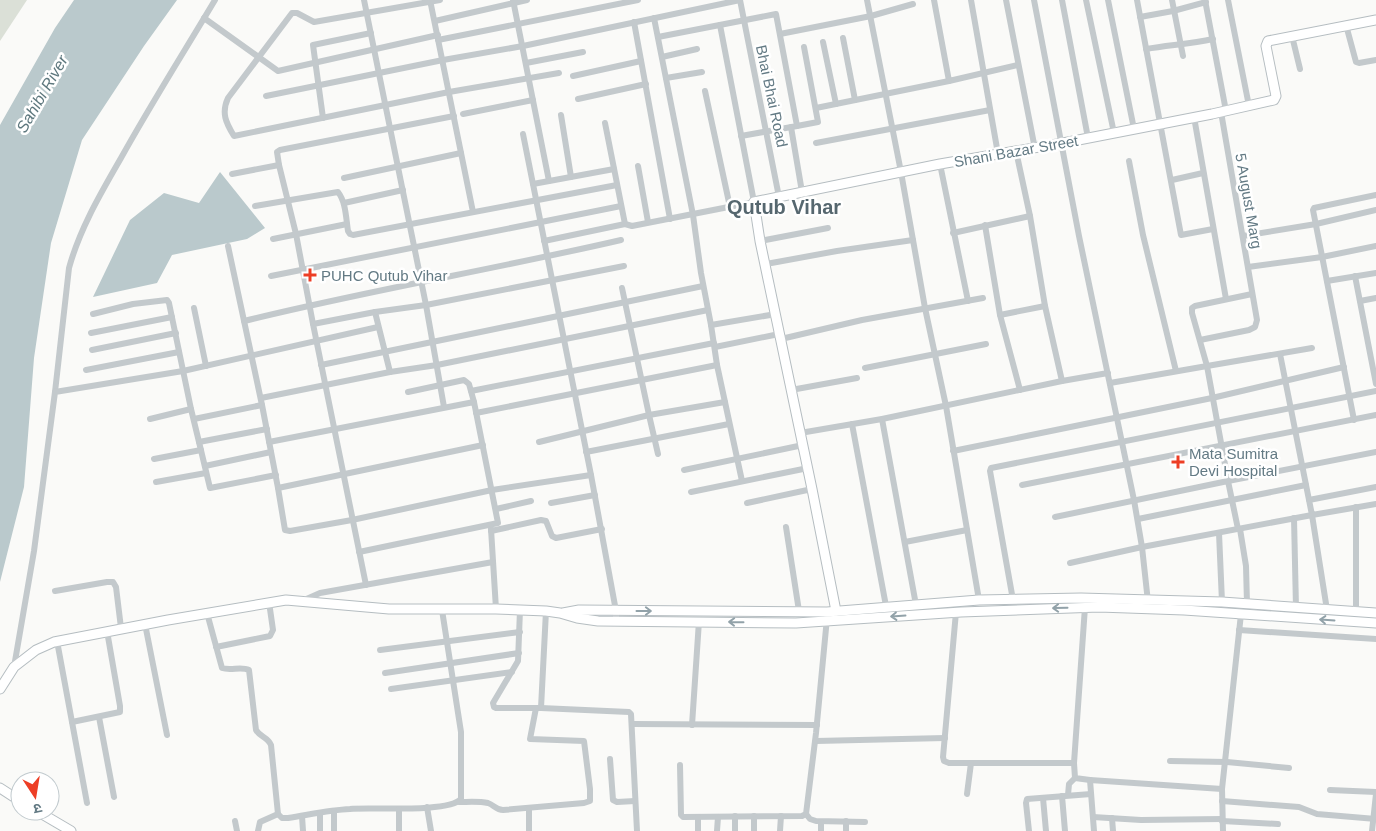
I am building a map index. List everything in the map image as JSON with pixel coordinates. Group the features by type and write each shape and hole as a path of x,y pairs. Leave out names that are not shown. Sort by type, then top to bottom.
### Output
{"street":[{"path":"14,667 34,551 55,392 68,268 84,225 103,190 215,0"},
{"path":"364,0 415,247 444,407"},
{"path":"440,0 314,22 302,14 293,13 288,17 259,59 228,98 225,106 225,117 234,136 449,92 559,73"},
{"path":"435,22 513,1 527,0"},
{"path":"204,18 259,59 278,70 374,49 518,24 636,0"},
{"path":"266,96 443,60 523,46 740,0"},
{"name":"Bhai Bhai Road","path":"740,0 779,197"},
{"path":"868,0 934,355 946,406 979,600"},
{"path":"934,0 948,80"},
{"path":"970,0 998,154"},
{"path":"1006,0 1035,149"},
{"path":"1034,0 1063,143 1079,236 1138,519 1148,605"},
{"path":"1062,0 1088,138"},
{"path":"1086,0 1114,133"},
{"path":"1108,0 1134,129"},
{"path":"1137,0 1181,235 1213,229"},
{"path":"1172,0 1183,56"},
{"path":"1228,0 1249,106"},
{"path":"430,1 473,212"},
{"path":"513,1 549,181"},
{"path":"1140,17 1173,11 1206,1"},
{"name":"5 August Marg","path":"1200,340 1250,330 1257,320 1206,1"},
{"path":"780,34 870,16 913,4"},
{"path":"658,37 776,14 794,126 802,192"},
{"path":"654,18 693,215 717,365 742,481"},
{"path":"1300,69 1292,36 1376,20"},
{"path":"634,22 670,219"},
{"path":"720,25 760,240 812,489 830,614 806,814 810,819 821,822 865,822"},
{"path":"1346,25 1356,62 1376,60"},
{"path":"322,118 312,47 314,44 371,33"},
{"name":"Shani Bazar Street","path":"754,202 940,164 1035,149 1274,100 1276,96 1266,44 1270,41 1292,36"},
{"path":"843,38 855,100"},
{"path":"1146,49 1180,44 1185,45 1212,39"},
{"path":"823,42 836,104"},
{"path":"741,136 816,123 816,108 804,47"},
{"path":"662,57 697,50"},
{"path":"526,63 583,52"},
{"path":"574,76 642,61"},
{"path":"816,108 1018,66"},
{"path":"666,78 702,72"},
{"path":"578,99 646,84"},
{"path":"705,91 730,207"},
{"path":"463,114 533,100"},
{"path":"816,142 990,110"},
{"path":"366,585 308,305 296,234 276,155 280,150 454,116"},
{"path":"561,116 571,177"},
{"path":"1194,117 1226,299"},
{"path":"605,122 625,224"},
{"path":"523,134 558,316 592,475 616,611 616,621"},
{"path":"1016,151 1030,216 1045,306 1062,381"},
{"path":"344,178 461,152"},
{"path":"1129,161 1143,235 1176,371"},
{"path":"940,164 968,301"},
{"path":"232,174 279,165"},
{"path":"638,166 648,222"},
{"path":"533,184 614,170"},
{"path":"1172,180 1203,173"},
{"path":"255,206 335,192 341,194 347,224 350,234 353,235 617,185"},
{"path":"344,204 403,190"},
{"path":"1354,420 1313,210 1314,208 1376,195"},
{"path":"544,241 625,224 630,226 754,202"},
{"path":"271,276 621,206"},
{"path":"1243,236 1316,224 1376,210"},
{"path":"953,233 1030,216"},
{"path":"273,239 347,224"},
{"path":"985,225 1000,315 1020,390"},
{"path":"760,240 828,228"},
{"path":"244,320 621,240"},
{"path":"766,264 913,240"},
{"path":"228,246 262,401 276,475 283,527 286,531 352,520 492,490 592,475"},
{"path":"1248,267 1322,257 1376,246"},
{"path":"313,324 375,312 426,305 624,266"},
{"path":"1327,281 1376,272"},
{"path":"1355,276 1367,339 1374,364 1376,384"},
{"path":"321,364 703,286"},
{"path":"622,288 658,454"},
{"path":"1247,604 1246,566 1221,446 1207,366 1192,313 1193,307 1252,294"},
{"path":"472,391 638,358 780,336 983,298"},
{"path":"1360,301 1376,298"},
{"path":"93,314 134,304 163,300 169,303 190,408 209,486 212,488 276,475"},
{"path":"1000,315 1045,306"},
{"path":"194,308 206,366"},
{"path":"194,419 326,385 436,365 708,310"},
{"path":"375,312 390,372"},
{"path":"711,325 776,314"},
{"path":"91,333 172,317"},
{"path":"55,392 183,371 378,327"},
{"path":"92,350 176,333"},
{"path":"1367,339 1376,337"},
{"path":"865,368 986,344"},
{"path":"1110,383 1312,348"},
{"path":"86,370 179,352"},
{"path":"1280,354 1312,515 1327,610"},
{"path":"476,413 717,365"},
{"path":"953,451 1212,398 1344,367"},
{"path":"800,433 882,419 1108,373"},
{"path":"792,390 857,378"},
{"path":"408,392 439,384 467,381 472,391 496,509 498,523 491,528"},
{"path":"1013,600 991,468 1376,391"},
{"path":"270,442 474,402"},
{"path":"539,442 649,415 725,402"},
{"path":"150,419 190,408"},
{"path":"1022,485 1127,466 1376,415"},
{"path":"882,419 916,605"},
{"path":"586,452 729,424"},
{"path":"852,424 886,606"},
{"path":"199,442 267,429"},
{"path":"278,488 483,445"},
{"path":"684,470 803,445"},
{"path":"154,459 201,450"},
{"path":"156,482 271,452"},
{"path":"1055,518 1134,500 1376,452"},
{"path":"691,492 808,468"},
{"path":"1138,519 1306,485"},
{"path":"1309,500 1376,487"},
{"path":"747,503 812,489"},
{"path":"552,503 596,496"},
{"path":"496,509 531,501"},
{"path":"1070,563 1142,547 1376,504"},
{"path":"1356,507 1356,612"},
{"path":"1294,518 1296,608"},
{"path":"360,552 541,520 546,521 552,536 556,538 602,529"},
{"path":"786,527 799,611"},
{"path":"491,528 496,610"},
{"path":"905,542 967,530"},
{"path":"1219,533 1222,602"},
{"path":"301,602 320,593 493,562"},
{"path":"55,592 113,582 116,587 121,628"},
{"path":"560,613 576,618 616,621 796,623 830,614 886,606 979,600 1081,598 1241,614 1376,623"},
{"path":"1,686 14,667 36,650 57,641 207,612 286,600 371,608 520,610 560,613 579,610 799,611 830,614 956,612 1222,602 1376,613"},
{"path":"216,647 270,636 273,626 269,602"},
{"path":"1065,831 1065,796 1069,784 1075,778 1074,763 1085,607"},
{"path":"442,610 461,732 462,793 459,802"},
{"path":"520,610 518,661 493,703 494,707 629,712 632,716 633,724 635,802 638,831"},
{"path":"207,612 222,668 227,670 245,668 249,670 256,730 272,745 278,814 282,818 356,809 399,809 448,805 459,802 487,803 494,805 499,810 584,804 590,801 584,741 530,739 538,708 546,612"},
{"path":"956,612 944,761 950,763 1074,763"},
{"path":"1223,831 1222,789 1241,614"},
{"path":"692,725 700,621"},
{"path":"146,624 167,734"},
{"path":"1239,630 1376,639"},
{"path":"72,722 117,713 120,709 108,631"},
{"path":"380,650 520,632"},
{"path":"57,641 87,803"},
{"path":"385,673 519,653"},
{"path":"391,689 512,672"},
{"path":"99,717 114,797"},
{"path":"633,724 817,725"},
{"path":"816,741 945,738"},
{"path":"610,759 613,800 617,802 635,802"},
{"path":"1170,761 1225,762 1289,768"},
{"path":"967,794 971,763"},
{"path":"680,765 681,816 802,816 806,814"},
{"path":"1075,778 1222,789"},
{"path":"1090,780 1094,831"},
{"path":"1330,790 1376,793 1375,819 1372,831"},
{"path":"1029,831 1026,800 1091,794"},
{"path":"1043,798 1046,831"},
{"path":"1222,801 1299,807 1317,814 1375,819"},
{"path":"427,807 431,831"},
{"path":"399,809 399,831"},
{"path":"529,809 529,831"},
{"path":"334,811 334,831"},
{"path":"320,813 320,831"},
{"path":"258,831 260,822 278,814"},
{"path":"302,816 302,831"},
{"path":"735,816 735,831"},
{"path":"754,816 754,831"},
{"path":"780,831 781,816"},
{"path":"698,817 698,831"},
{"path":"717,831 718,817"},
{"path":"1093,817 1140,820 1222,820 1278,824"},
{"path":"1112,818 1112,831"},
{"path":"54,821 72,831"},
{"path":"234,821 238,831"},
{"path":"846,821 846,831"},
{"path":"821,822 821,831"}],"shaded area":[{"path":"0,0 27,0 0,41"}],"water":[{"name":"Sahibi River","path":"74,0 177,0 82,140 51,243 34,358 24,487 0,582 0,125 55,28"},
{"path":"220,172 265,228 247,239 172,255 157,283 93,297 130,220 164,193 199,203"}],"place":[{"name":"PUHC Qutub Vihar","path":"310,275"},
{"name":"Mata Sumitra Devi Hospital","path":"1178,462"}],"district":[{"name":"Qutub Vihar","path":"784,207"}]}
